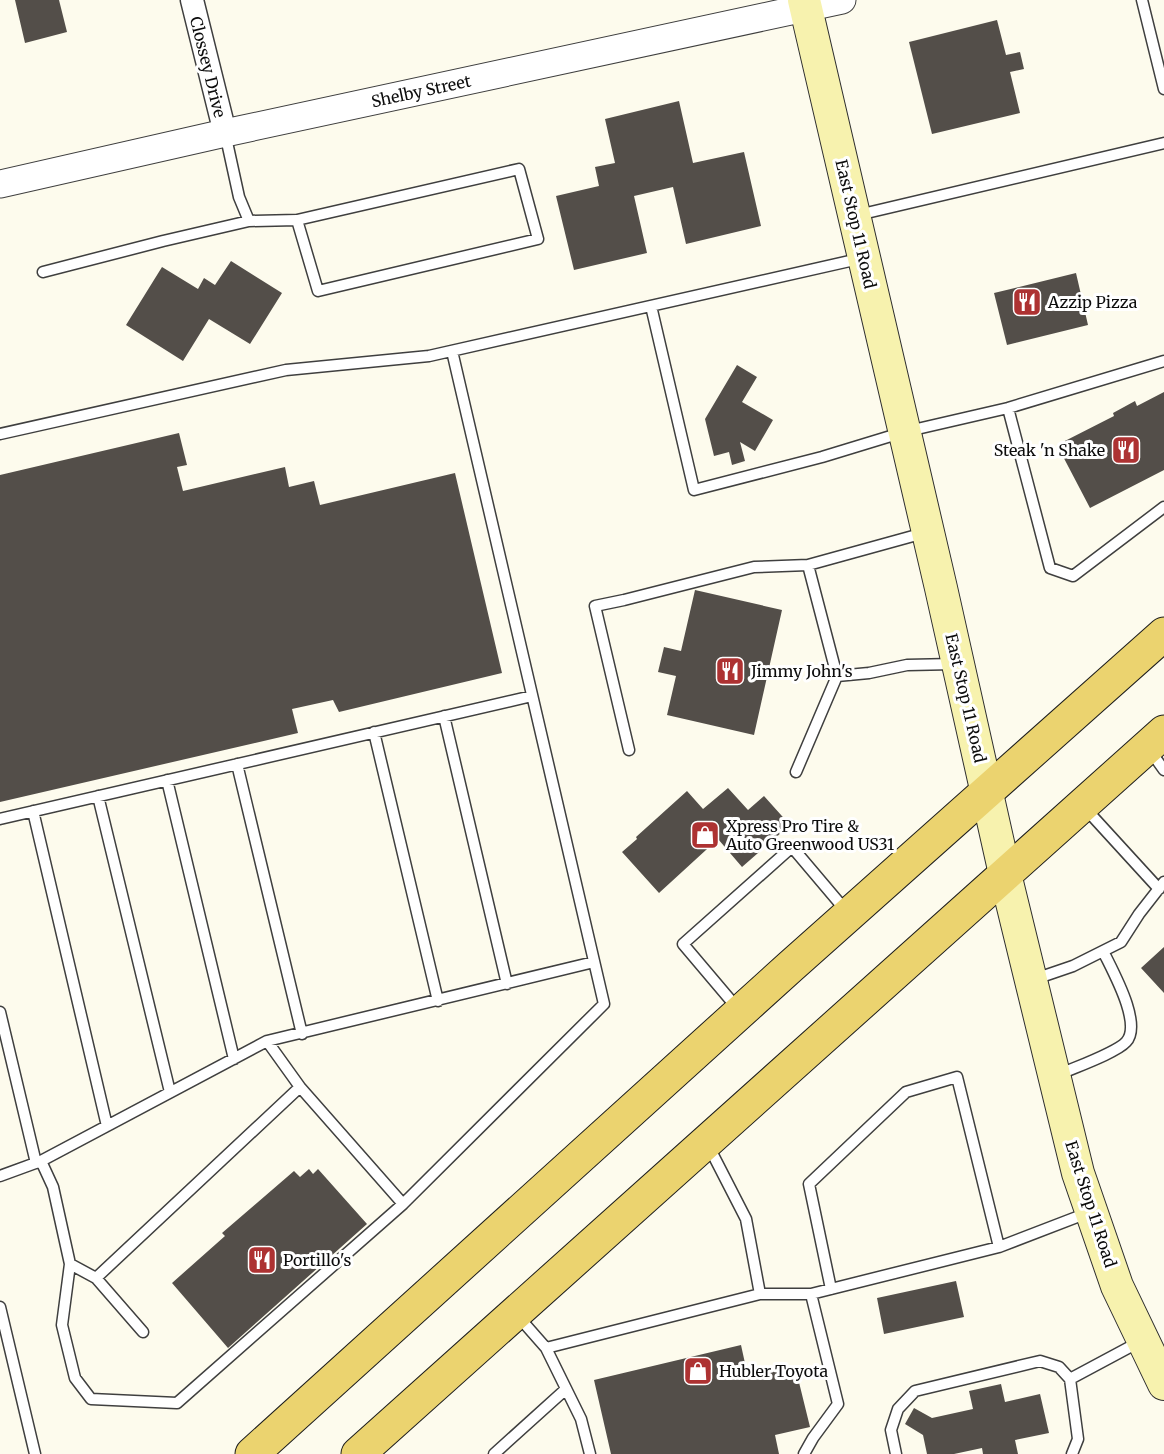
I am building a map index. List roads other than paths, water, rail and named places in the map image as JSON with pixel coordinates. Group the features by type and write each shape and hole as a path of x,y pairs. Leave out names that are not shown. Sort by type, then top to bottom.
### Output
{"main road":[{"name":"East Stop 11 Road","path":"805,4 1005,874 1078,1173 1117,1286 1164,1384"},
{"path":"252,1454 740,1012 1164,634"},
{"path":"358,1454 1082,805 1158,749"}],"street":[{"name":"Clossey Drive","path":"192,0 225,133"},
{"name":"Shelby Street","path":"0,184 805,4 842,0"}],"lane":[{"path":"1142,0 1164,88"},
{"path":"225,133 240,197 249,221"},
{"path":"854,216 1164,143"},
{"path":"44,272 249,221 297,220 519,168 538,239 318,291 297,220"},
{"path":"0,434 286,370 429,356 863,258"},
{"path":"651,306 694,490 822,457 904,432 1008,408 1164,361"},
{"path":"0,1012 39,1162 53,1187 70,1264 62,1325 75,1378 91,1399 177,1403 403,1204 604,1004 452,351"},
{"path":"1008,408 1050,568 1073,576 1164,507"},
{"path":"629,750 595,606 754,567 808,565 927,532"},
{"path":"796,772 837,676 808,565"},
{"path":"837,676 869,673 907,665 958,664"},
{"path":"0,819 532,696"},
{"path":"444,716 507,984"},
{"path":"374,732 438,1001"},
{"path":"237,764 302,1034"},
{"path":"167,780 234,1059"},
{"path":"98,796 170,1092"},
{"path":"1031,980 1073,966 1121,942 1161,885 1082,805"},
{"path":"33,811 106,1126"},
{"path":"740,1012 683,944 792,847 849,914"},
{"path":"1055,1076 1112,1052 1127,1042 1132,1029 1126,1000 1103,951"},
{"path":"0,1176 39,1162 267,1041 594,962"},
{"path":"267,1041 300,1087 403,1204"},
{"path":"831,1289 809,1184 906,1092 957,1077 999,1247"},
{"path":"96,1278 300,1087"},
{"path":"706,1142 746,1219 760,1294"},
{"path":"546,1348 760,1294 811,1294 999,1247 1092,1212"},
{"path":"70,1264 96,1278 143,1332"},
{"path":"804,1454 838,1404 811,1294"},
{"path":"0,1307 5,1351 35,1454"},
{"path":"516,1313 546,1348 581,1419 590,1454"},
{"path":"1070,1379 1143,1340"},
{"path":"896,1454 891,1431 898,1409 915,1390 1040,1361 1059,1367 1070,1379 1078,1440 1072,1454"},
{"path":"494,1454 566,1389"}],"place":[{"name":"Azzip Pizza","path":"1027,302"},
{"name":"Steak 'n Shake","path":"1126,450"},
{"name":"Jimmy John's","path":"730,671"},
{"name":"Xpress Pro Tire & Auto Greenwood US31","path":"705,835"},
{"name":"Portillo's","path":"262,1260"},
{"name":"Hubler Toyota","path":"698,1371"}]}
